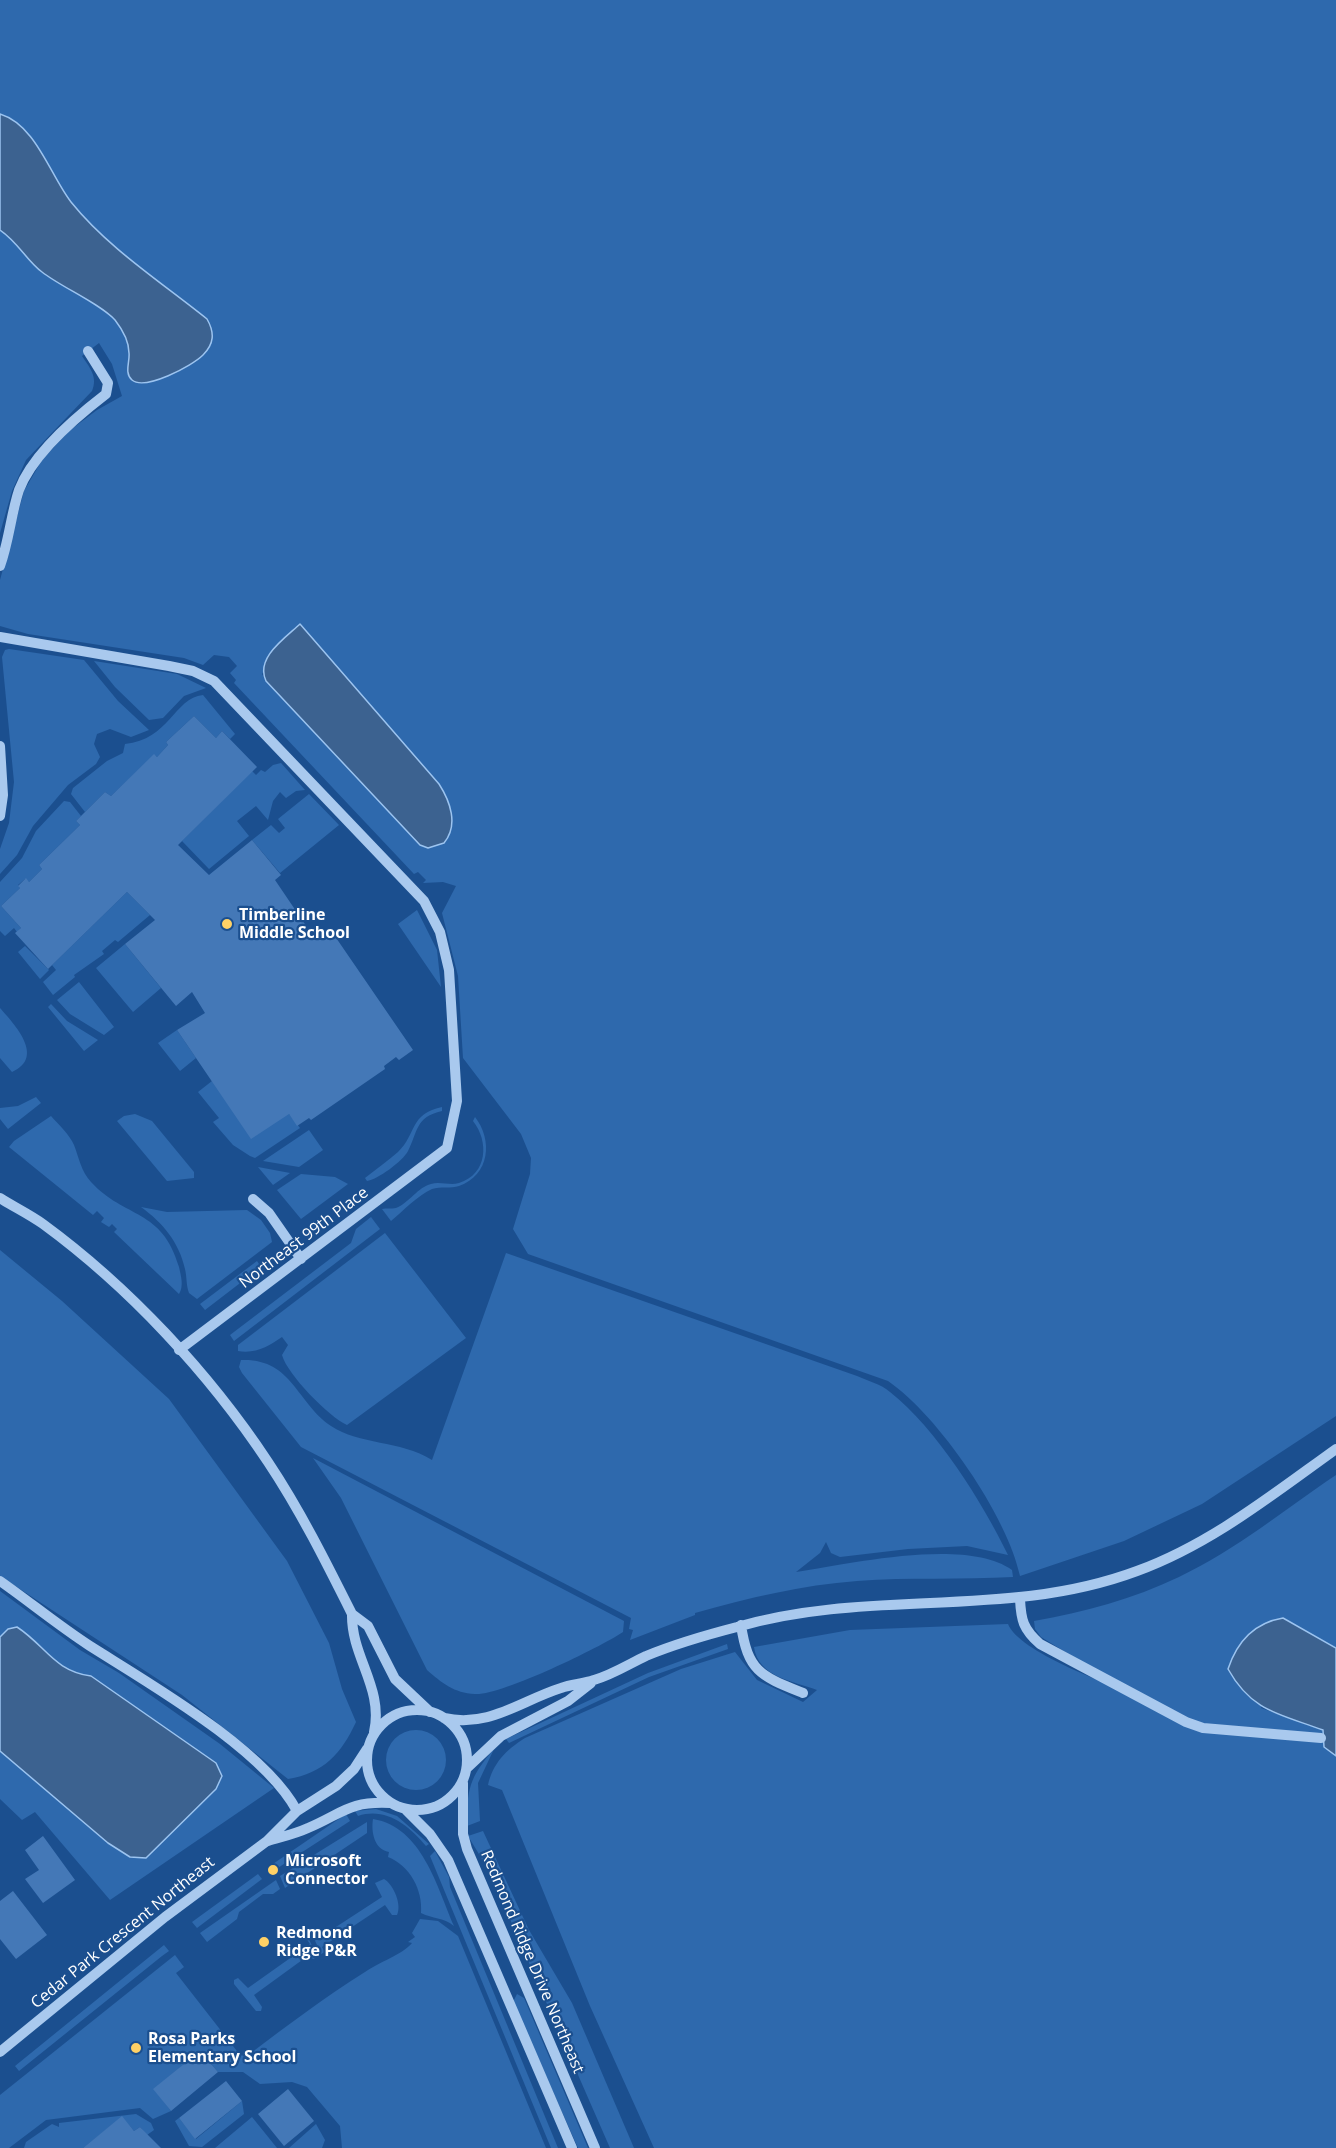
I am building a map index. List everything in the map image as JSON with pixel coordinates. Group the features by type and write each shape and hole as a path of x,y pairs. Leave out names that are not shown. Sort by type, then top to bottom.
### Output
{"street":[{"path":"0,566 20,488 37,460 76,416 106,394 108,383 88,351"},
{"name":"Northeast 99th Place","path":"0,637 169,666 193,671 213,681 424,901 440,932 449,970 457,1101 447,1148 179,1350"},
{"path":"0,746 3,795 0,816"},
{"path":"0,1198 41,1223 81,1255 134,1303 211,1386 268,1461 295,1505 352,1614 368,1626 395,1679 430,1712 459,1721 492,1718 561,1688 594,1680 647,1656 741,1625 788,1614 838,1607 1020,1599 1079,1589 1139,1571 1216,1533 1336,1449"},
{"path":"253,1199 265,1208 301,1259"},
{"path":"0,1581 88,1645 127,1668 228,1739 282,1787 297,1811"},
{"path":"1020,1599 1022,1623 1025,1630 1040,1644 1186,1722 1225,1731 1321,1738"},
{"path":"352,1614 351,1634 376,1703 378,1716 367,1749 372,1783 390,1803 406,1810 430,1834 448,1860 572,2148"},
{"path":"741,1625 745,1650 758,1672 803,1693"},
{"path":"444,1718 460,1736 468,1767 501,1736 568,1701 594,1680"},
{"path":"374,1733 388,1719 405,1711 430,1712"},
{"name":"Cedar Park Crescent Northeast","path":"0,2052 190,1897 267,1841 297,1811 336,1786 354,1769 367,1749"},
{"name":"Redmond Ridge Drive Northeast","path":"468,1767 463,1783 463,1834 467,1849 595,2148"},
{"name":"Redmond Ridge Drive Northeast","path":"406,1810 432,1808 444,1802 463,1783"},
{"name":"Cedar Park Crescent Northeast","path":"267,1841 308,1828 348,1807 368,1802 390,1803"}],"shaded area":[{"path":"0,0 1336,0 1336,1416 1202,1504 1124,1541 1020,1576 1013,1552 1001,1525 968,1469 928,1418 908,1397 888,1381 528,1254 513,1229 530,1174 531,1158 521,1134 463,1058 458,976 442,913 456,886 443,882 423,883 426,880 418,872 414,874 234,683 236,680 230,673 237,666 229,657 214,655 203,665 184,658 28,634 0,626 0,580 24,491 42,460 69,431 97,410 122,396 112,364 99,343 82,356 94,377 92,391 26,460 12,491 0,533","holes":["300,625 439,784 449,807 450,833 420,845 266,681 262,674"]},
{"path":"0,114 13,120 33,140 63,191 101,234 207,319 212,338 207,351 197,360 157,380 138,383 132,380 128,371 128,344 115,320 100,307 42,272 0,230"},
{"path":"300,624 439,784 447,798 452,821 449,836 444,843 428,848 420,845 266,681 264,673 268,657 273,649"},
{"path":"5,650 84,660 118,701 149,730 131,737 110,729 97,734 94,744 100,757 96,764 68,785 33,826 17,855 0,874 0,849 9,823 14,782 2,657"},
{"path":"94,661 177,674 206,688 184,696 163,718 149,720 115,687"},
{"path":"203,695 235,734 230,739 222,731 216,738 194,716 166,742 168,745 157,757 154,755 111,796 105,792 85,812 71,794 73,788 107,761 123,753 125,744 140,741 152,735 185,703"},
{"path":"281,763 305,790 296,791 286,798 280,792 273,801 268,820 256,806 237,821 249,836 209,869 182,841 252,771 256,775 261,770 265,772 273,765"},
{"path":"309,794 339,825 280,873 252,840 271,825 279,833 285,828 278,819"},
{"path":"64,801 70,802 81,816 76,821 80,825 39,865 42,869 29,882 25,879 18,885 20,888 1,906 21,928 17,932 14,928 5,936 0,931 0,882 22,858 36,831"},
{"path":"127,892 150,915 118,942 115,940 102,951 104,954 74,975 75,977 53,995 43,982 56,970 52,965"},
{"path":"417,910 437,950 441,987 398,924"},
{"path":"125,944 161,988 133,1012 96,968"},
{"path":"25,946 49,970 40,979 18,952"},
{"path":"79,982 114,1027 104,1035 70,1014 57,1000"},
{"path":"51,1004 67,1021 98,1040 84,1051 48,1007"},
{"path":"0,1008 19,1031 27,1049 22,1066 12,1072 0,1058"},
{"path":"177,1030 196,1058 180,1071 158,1043"},
{"path":"212,1081 289,1114 300,1128 255,1158 250,1156 233,1145 213,1122 219,1118 198,1092"},
{"path":"36,1097 41,1103 8,1129 0,1119 0,1108 18,1106"},
{"path":"442,1107 442,1111 422,1121 408,1151 401,1160 383,1174 367,1181 365,1178 404,1145 424,1114"},
{"path":"135,1114 152,1121 194,1172 194,1178 167,1181 117,1121 124,1116"},
{"path":"51,1116 72,1141 91,1182 117,1203 153,1224 163,1234 172,1248 179,1267 182,1284 179,1294 114,1232 117,1229 112,1224 109,1227 101,1222 104,1218 97,1211 93,1215 9,1147 14,1141"},
{"path":"475,1117 481,1126 486,1146 485,1156 477,1174 459,1186 435,1188 427,1192 391,1221 382,1209 401,1206 426,1186 434,1183 459,1183 469,1179 476,1172 483,1156 483,1147 482,1138 473,1121"},
{"path":"309,1130 323,1150 299,1167 263,1161"},
{"path":"258,1167 290,1173 273,1185"},
{"path":"301,1174 335,1177 348,1184 301,1219 277,1190"},
{"path":"141,1207 167,1212 247,1210 261,1220 270,1233 272,1242 197,1299 189,1293 186,1272 179,1250 163,1227"},
{"path":"371,1217 380,1229 234,1341 230,1335 351,1243 356,1229"},
{"path":"385,1233 466,1338 347,1425 320,1404 292,1373 282,1355 288,1345 282,1337 267,1346 251,1351 238,1351 238,1345"},
{"path":"0,1250 62,1301 169,1399 287,1561 329,1643 342,1689 356,1722 337,1753 321,1767 288,1779 182,1695 0,1576"},
{"path":"506,1253 883,1387 907,1407 941,1446 972,1490 1008,1555 967,1546 908,1549 840,1557 831,1553 826,1542 820,1553 796,1572 876,1559 938,1554 966,1555 992,1560 1012,1570 1013,1577 876,1580 796,1589 695,1613 695,1615 630,1640 633,1630 629,1629 631,1618 301,1447 239,1367 241,1360 258,1361 272,1366 292,1383 309,1405 331,1426 354,1437 407,1449 432,1460"},
{"path":"257,1261 261,1267 205,1310 200,1304"},
{"path":"313,1458 624,1621 623,1632 572,1659 488,1693 461,1692 449,1686 427,1670 341,1498"},
{"path":"1336,1475 1336,1648 1283,1618 1261,1708 1323,1730 1324,1747 1336,1756 1336,2148 654,2148 590,2006 502,1790 488,1785 493,1770 506,1752 525,1738 681,1669 735,1652 757,1680 803,1702 817,1690 769,1671 757,1657 754,1647 850,1630 1008,1624 1016,1635 1046,1656 1137,1696 1041,1637 1035,1629 1034,1621 1108,1604 1179,1577 1240,1542"},
{"path":"0,1591 80,1650 119,1673 220,1744 274,1788 110,1900 35,1812 22,1820 0,1799"},
{"path":"1283,1618 1336,1648 1336,1756 1324,1747 1323,1730 1280,1715 1257,1703 1237,1683 1228,1669 1236,1650 1248,1635 1263,1624"},
{"path":"17,1627 59,1663 68,1669 91,1676 216,1763 222,1776 216,1789 146,1858 130,1857 108,1843 0,1751 0,1637 8,1629"},
{"path":"727,1644 728,1649 649,1677 509,1743 506,1739 648,1673"},
{"path":"410,1730 422,1730 433,1735 441,1743 446,1760 444,1772 433,1785 422,1790 410,1790 399,1785 391,1777 386,1766 386,1754 391,1743 399,1735"},
{"path":"494,1749 478,1783 480,1821 467,1826 471,1784 479,1768"},
{"path":"376,1809 397,1816 429,1844 426,1846 412,1831 396,1820 378,1814 358,1816 355,1811"},
{"path":"346,1814 350,1821 270,1873 267,1868"},
{"path":"373,1819 390,1824 416,1846 434,1877 454,1926 421,1913 420,1896 414,1880 403,1866 388,1857 389,1852 377,1844 373,1834"},
{"path":"367,1822 367,1833 285,1888 280,1876"},
{"path":"483,1831 529,1930 572,2003 634,2148 610,2148 488,1869 468,1836"},
{"path":"435,1851 449,1877 450,1887 558,2148 551,2148 430,1856"},
{"path":"258,1874 262,1879 197,1928 192,1922"},
{"path":"384,1879 396,1896 397,1915 392,1915 385,1905 322,1947 325,1952 321,1954 312,1934 314,1933 319,1938 382,1897 375,1883"},
{"path":"276,1880 280,1889 273,1894 263,1894 239,1912 237,1919 207,1942 200,1933"},
{"name":"Rosa Parks Elementary School","path":"420,1919 438,1921 458,1936 546,2148 342,2148 340,2126 307,2087 292,2082 260,2084 243,2072 218,2072 200,2051 154,2089 171,2111 153,2119 140,2108 46,2120 9,2148 0,2148 0,2095 175,1955 184,1967 176,1973 240,2055 250,2057 251,2053 321,2001 408,1947 412,1943 408,1942 415,1937 412,1933"},
{"path":"308,1937 317,1957 313,1959 309,1955 254,1995 262,2007 261,2011 256,2011 234,1984 234,1980 238,1978 248,1988 310,1944 306,1938"},
{"path":"164,1945 169,1951 19,2071 15,2066"},
{"path":"517,1994 524,1998 588,2148 578,2148 513,2002"},
{"path":"242,2101 244,2114 202,2147 189,2146 175,2121 179,2118 196,2139"},
{"path":"136,2114 151,2123 154,2130 147,2135 140,2127 134,2131 122,2117 83,2148 24,2148 26,2142 52,2124 59,2127 59,2123"},
{"path":"252,2117 277,2148 215,2148"},
{"path":"316,2124 325,2140 322,2148 289,2148"}],"building":[{"name":"Timberline Middle School","path":"194,716 216,738 222,731 257,767 178,845 209,875 252,840 281,875 275,880 315,939 330,929 413,1050 399,1060 396,1057 384,1066 385,1069 311,1120 309,1118 297,1126 289,1114 251,1139 177,1030 205,1013 192,992 176,1006 125,944 155,920 127,892 48,969 15,933 21,928 1,906 20,888 18,886 26,878 29,882 42,869 39,865 80,825 76,821 105,792 111,796 154,754 157,757 168,745 166,742"},
{"path":"43,1836 75,1880 43,1903 25,1879 39,1870 25,1850"},
{"path":"13,1891 47,1935 16,1959 0,1939 0,1901"},
{"path":"200,2051 218,2072 171,2111 153,2089"},
{"path":"226,2081 242,2101 195,2139 179,2118"},
{"path":"288,2089 314,2121 284,2146 258,2114"},
{"path":"122,2116 134,2131 140,2127 161,2148 83,2148"}],"place":[{"name":"Timberline Middle School","path":"227,924"},
{"name":"Microsoft Connector","path":"273,1870"},
{"name":"Redmond Ridge P&R","path":"264,1942"},
{"name":"Rosa Parks Elementary School","path":"136,2048"}]}
